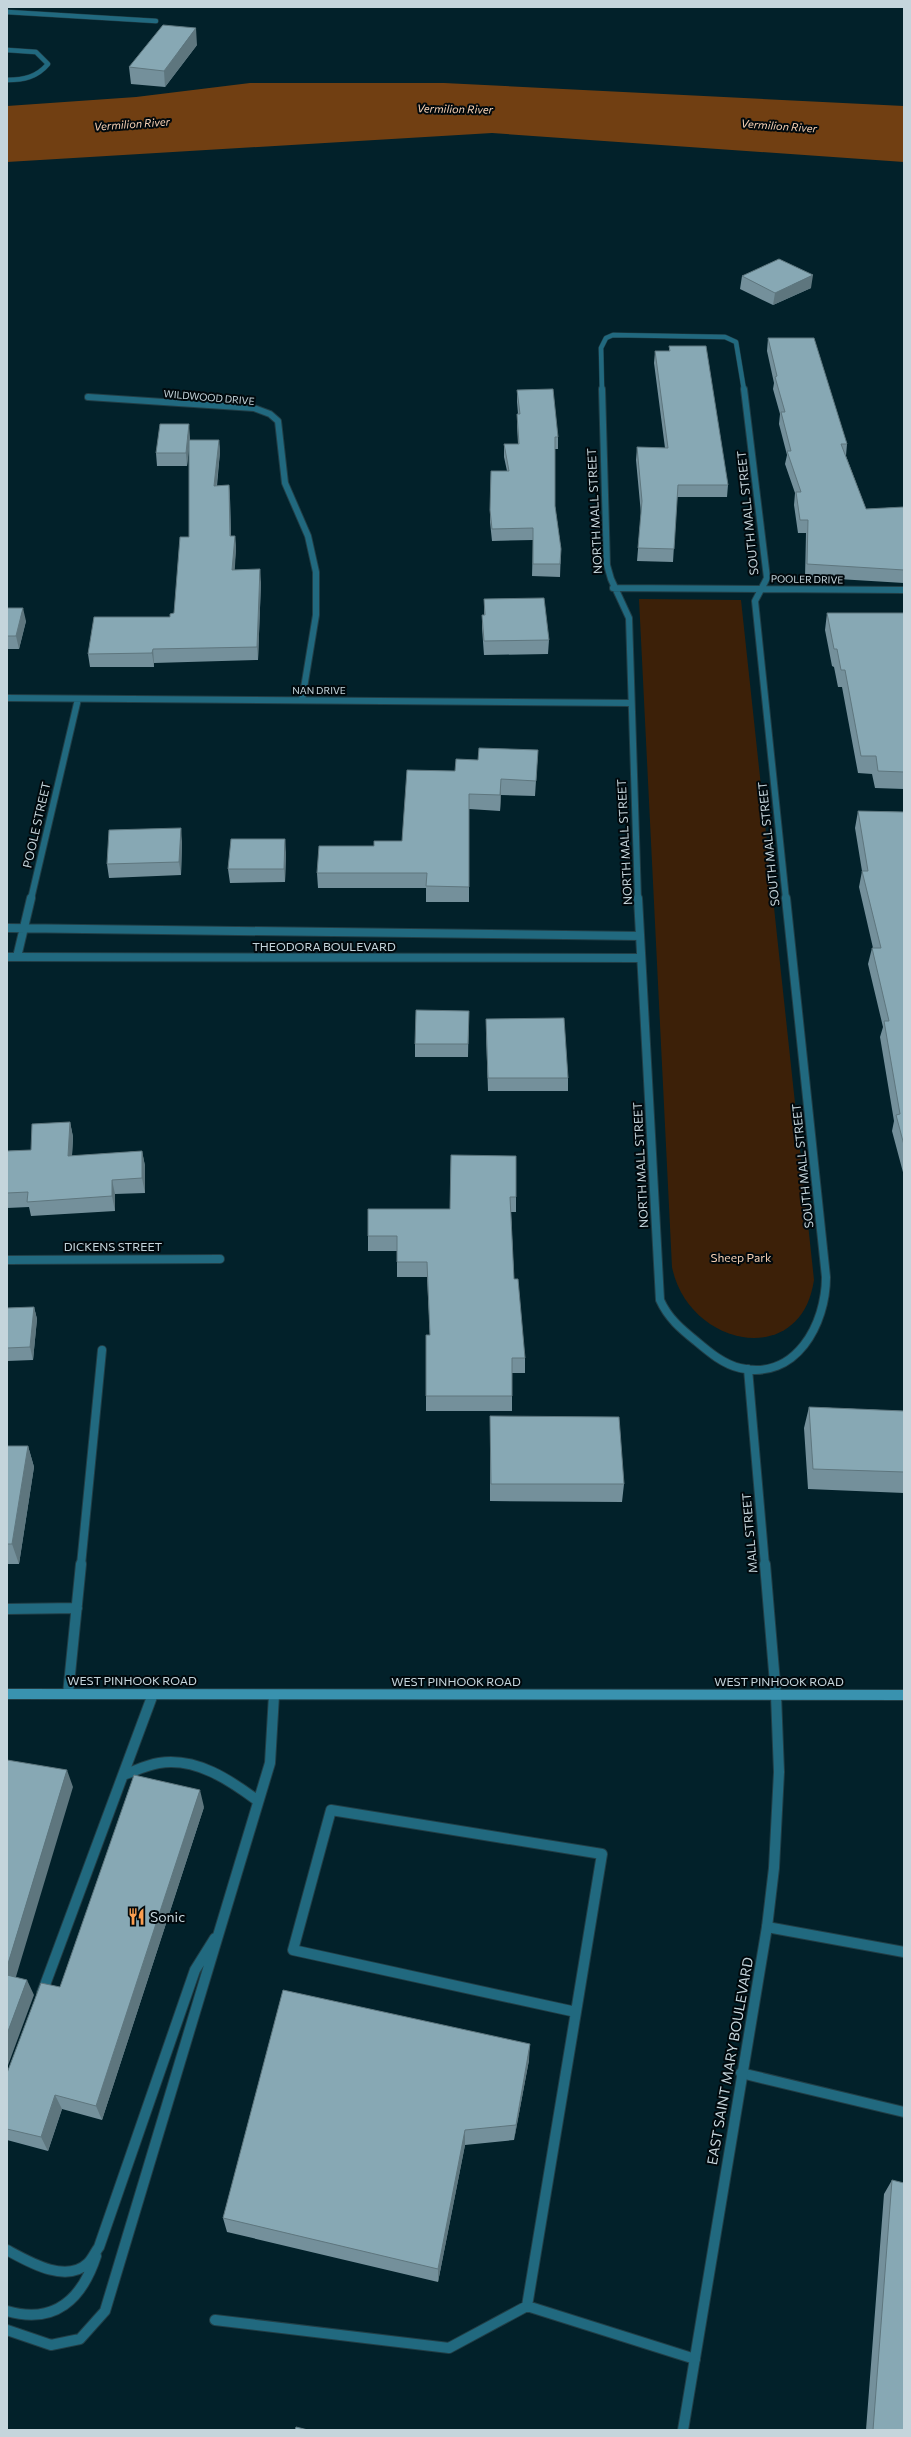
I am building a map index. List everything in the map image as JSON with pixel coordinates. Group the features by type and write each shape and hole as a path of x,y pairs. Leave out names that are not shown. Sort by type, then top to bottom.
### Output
{"main road":[{"name":"WEST PINHOOK ROAD","path":"7,1694 904,1695"}],"street":[{"path":"7,12 156,21"},
{"path":"7,50 36,52 48,64 41,74 29,78 7,80"},
{"name":"NORTH MALL STREET","path":"671,335 613,335 606,338 601,348 607,566 613,588 626,609 629,618 630,703 640,936 660,1300 665,1313 706,1350 721,1360 748,1369"},
{"name":"SOUTH MALL STREET","path":"671,335 725,337 738,345 767,578 755,601 826,1277 826,1300 822,1315 814,1334 803,1347 774,1366 748,1369"},
{"name":"WILDWOOD DRIVE","path":"88,397 254,408 270,414 278,421 285,483 308,536 316,572 316,615 302,700"},
{"name":"POOLER DRIVE","path":"613,588 904,590"},
{"name":"NAN DRIVE","path":"7,698 630,703"},
{"name":"POOLE STREET","path":"17,957 78,699"},
{"name":"THEODORA BOULEVARD","path":"7,928 640,936"},
{"name":"THEODORA BOULEVARD","path":"7,957 641,958"},
{"name":"DICKENS STREET","path":"7,1260 220,1259"},
{"path":"68,1694 102,1350"},
{"name":"MALL STREET","path":"748,1369 776,1695"},
{"path":"7,1609 77,1608"},
{"path":"38,2005 154,1694"},
{"path":"7,2330 51,2345 80,2338 105,2311 270,1763 274,1695"},
{"name":"EAST SAINT MARY BOULEVARD","path":"683,2430 741,2073 767,1927 774,1868 779,1772 776,1695"},
{"path":"124,1775 162,1763 198,1767 227,1778 258,1801"},
{"path":"527,2306 577,2012 602,1854 331,1810 292,1950 577,2012"},
{"path":"7,2311 22,2315 39,2314 79,2293 90,2273 195,1970 221,1927"},
{"path":"767,1927 904,1952"},
{"path":"741,2073 904,2112"},
{"path":"7,2250 35,2265 57,2271 80,2268 88,2263 99,2247"},
{"path":"215,2320 449,2348 527,2306 694,2359"}],"green space":[{"name":"Sheep Park","path":"639,599 741,600 814,1280 805,1309 789,1327 768,1337 744,1337 721,1330 699,1315 682,1294 672,1267"}],"water":[{"name":"Vermilion River","path":"250,83 444,83 904,106 904,162 492,133 7,162 7,106 136,97"}],"building":[{"path":"163,25 196,28 164,71 129,67"},
{"path":"779,259 813,275 775,293 742,276"},
{"path":"768,338 814,338 847,444 841,444 866,509 904,507 904,570 807,564 808,520 800,520 796,492 801,492 787,451 791,451 781,412 785,412 775,377 777,376"},
{"path":"669,346 706,346 728,485 678,485 674,549 638,548 642,501 637,447 668,448 655,351 670,351"},
{"path":"553,389 558,437 555,437 555,506 561,549 560,564 533,564 533,528 492,529 490,510 491,471 509,471 504,444 519,444 517,414 520,414 517,390"},
{"path":"160,424 189,424 186,453 156,453"},
{"path":"189,440 219,440 214,486 229,485 230,536 235,536 232,570 260,569 257,647 153,649 152,653 88,654 94,617 170,617 170,614 174,613 180,537 189,537"},
{"path":"544,598 549,640 484,641 482,615 485,615 484,599"},
{"path":"7,608 23,608 16,636 7,636"},
{"path":"827,613 904,613 904,772 878,771 876,756 861,756 845,670 841,670 837,649 834,649"},
{"path":"479,748 538,750 536,781 501,779 500,795 469,794 469,887 426,886 427,873 317,873 319,846 374,846 374,841 402,841 407,770 455,771 456,759 478,760"},
{"path":"858,811 904,812 904,1145 896,1115 900,1114 884,1021 889,1021 872,948 881,948 862,871 868,871"},
{"path":"181,828 179,862 107,864 109,830"},
{"path":"231,839 285,839 284,869 228,869"},
{"path":"416,1010 469,1011 468,1044 415,1044"},
{"path":"564,1018 568,1078 488,1078 486,1019"},
{"path":"70,1122 68,1156 142,1151 142,1178 112,1180 112,1196 27,1202 28,1192 7,1193 7,1151 31,1150 32,1124"},
{"path":"451,1155 516,1156 516,1197 510,1197 514,1279 518,1279 525,1358 512,1358 512,1396 426,1396 426,1335 430,1335 427,1262 397,1262 397,1236 368,1236 368,1209 450,1209"},
{"path":"34,1307 30,1347 7,1348 7,1308"},
{"path":"809,1407 904,1411 904,1472 813,1469"},
{"path":"490,1416 619,1417 624,1484 491,1484"},
{"path":"7,1446 28,1446 12,1544 7,1544"},
{"path":"7,1760 67,1770 7,1967"},
{"path":"134,1775 200,1790 96,2106 55,2095 41,2137 7,2129 7,2073 41,1983 60,1987"},
{"path":"7,1975 27,1980 7,2034"},
{"path":"283,1990 530,2044 516,2125 465,2130 438,2269 223,2218"},
{"path":"892,2180 904,2183 904,2430 873,2430"},
{"path":"296,2427 308,2430 295,2430"}],"place":[{"name":"Sonic","path":"137,1917"}]}
